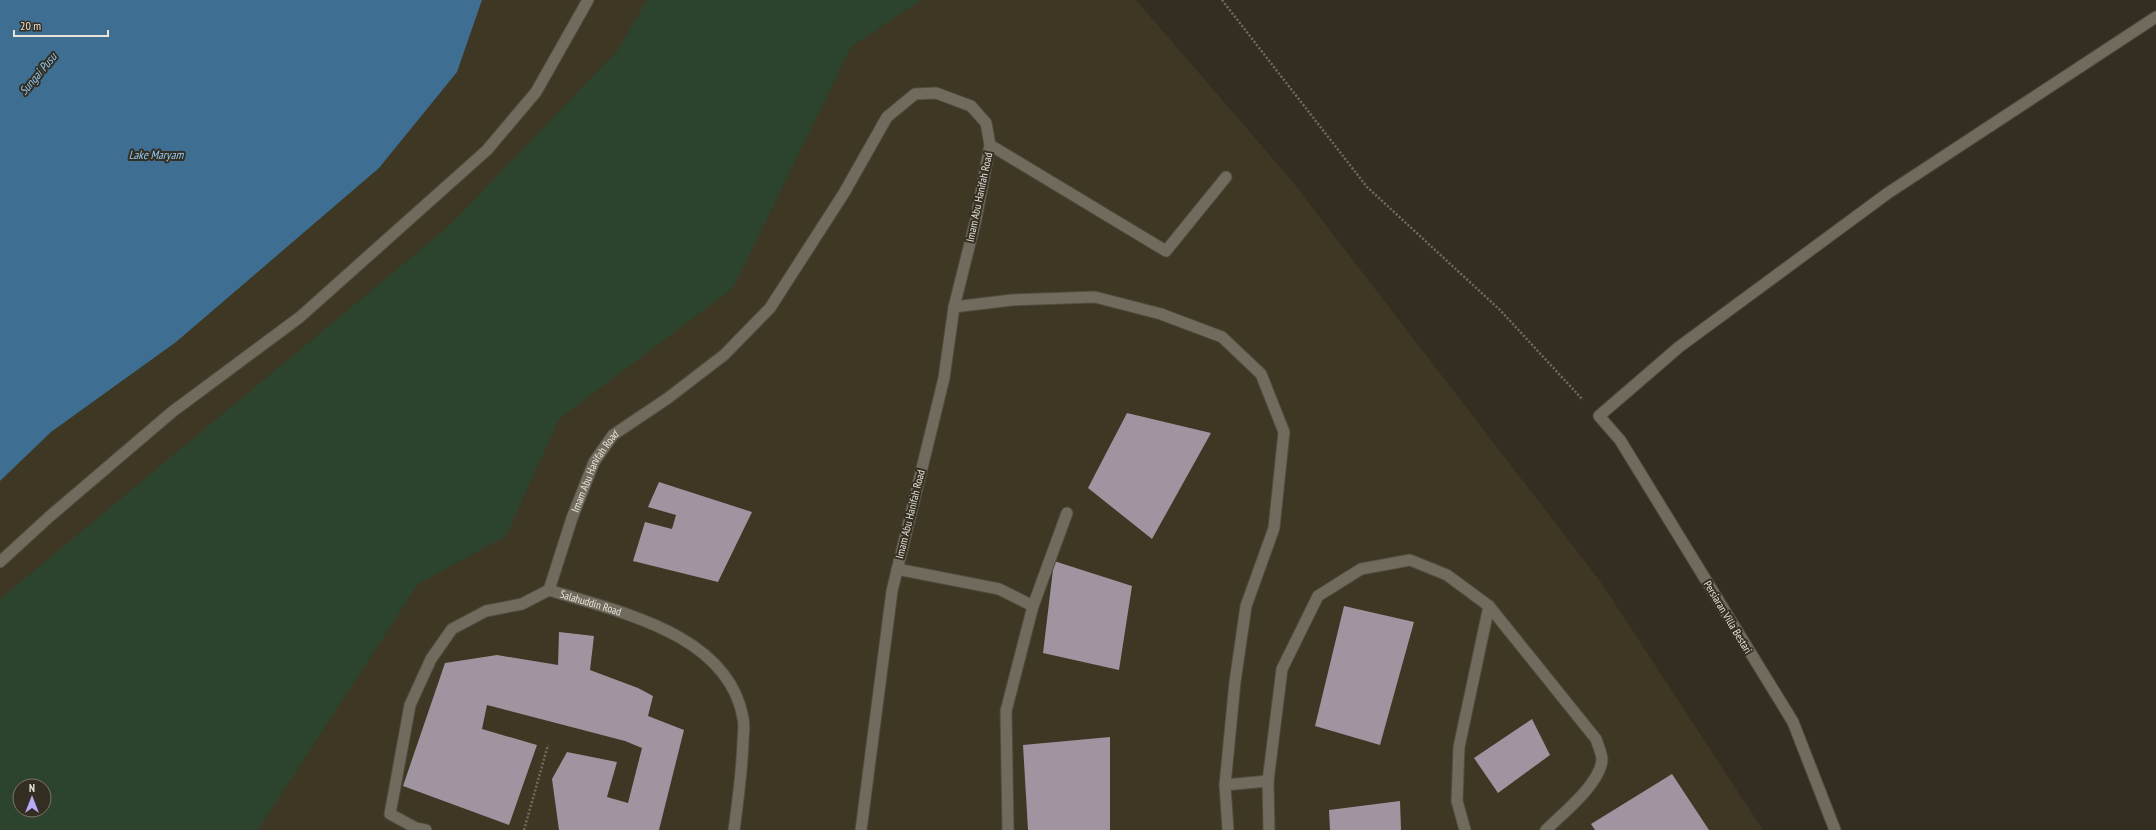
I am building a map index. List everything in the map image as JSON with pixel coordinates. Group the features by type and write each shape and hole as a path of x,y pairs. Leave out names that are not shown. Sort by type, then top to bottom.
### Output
{"street":[{"path":"0,562 49,517 172,412 300,317 487,150 536,92 588,0"},
{"path":"1599,416 1679,347 1888,193 2156,17"},
{"name":"Imam Abu Hanifah Road","path":"549,590 572,518 594,462 612,435 668,398 724,355 770,308 844,193 887,117 915,94 936,93 972,106 986,123 990,145 976,219 954,307 944,378 896,569 861,830"},
{"path":"990,145 1166,251 1226,177"},
{"path":"954,307 1012,300 1095,297 1161,314 1222,337 1261,374 1284,432 1274,528 1246,606 1235,682 1225,785 1228,830"},
{"name":"Persiaran Villa Bestari","path":"1599,416 1620,440 1793,722 1835,830"},
{"path":"1008,830 1006,711 1033,606 1067,513"},
{"path":"1269,830 1268,781 1282,669 1318,596 1361,569 1410,560 1447,575 1489,606 1596,739 1602,760 1597,775 1585,791 1546,830"},
{"path":"896,569 999,589 1033,606"},
{"name":"Salahuddin Road","path":"426,830 416,828 390,814 410,705 431,659 452,629 486,611 522,604 549,590 648,622 688,641 729,679 744,718 742,774 734,830"},
{"path":"1466,830 1457,801 1459,747 1489,606"},
{"path":"1225,785 1268,781"}],"path":[{"path":"1222,0 1367,187 1500,310 1599,416"},
{"path":"524,830 548,745"}],"shaded area":[{"path":"0,0 1136,0 1292,181 1600,581 1763,830 0,830"}],"green space":[{"path":"647,0 921,0 851,47 733,288 559,419 506,536 418,584 258,830 0,830 0,599 449,226 618,50"}],"water":[{"name":"Lake Maryam","path":"0,0 482,0 457,72 379,168 176,342 51,432 0,481"}],"building":[{"path":"1127,413 1211,433 1152,539 1088,488"},
{"path":"659,482 752,512 718,582 633,561 645,522 672,529 676,515 648,507"},
{"path":"1054,561 1132,586 1119,670 1043,653"},
{"path":"1344,606 1414,622 1380,745 1315,726"},
{"path":"559,632 594,636 590,670 638,688 653,696 648,716 684,730 659,830 559,830 552,779 567,752 617,762 607,797 628,803 642,748 625,741 487,705 482,729 537,745 509,825 403,786 445,663 497,655 558,665"},
{"path":"1532,719 1550,755 1498,793 1474,758"},
{"path":"1110,737 1110,830 1028,830 1023,745"},
{"path":"1672,774 1709,830 1595,830 1591,824"},
{"path":"1400,801 1401,830 1330,830 1329,810"}],"water label":[{"name":"Sungai Pusu","path":"38,74"}]}
